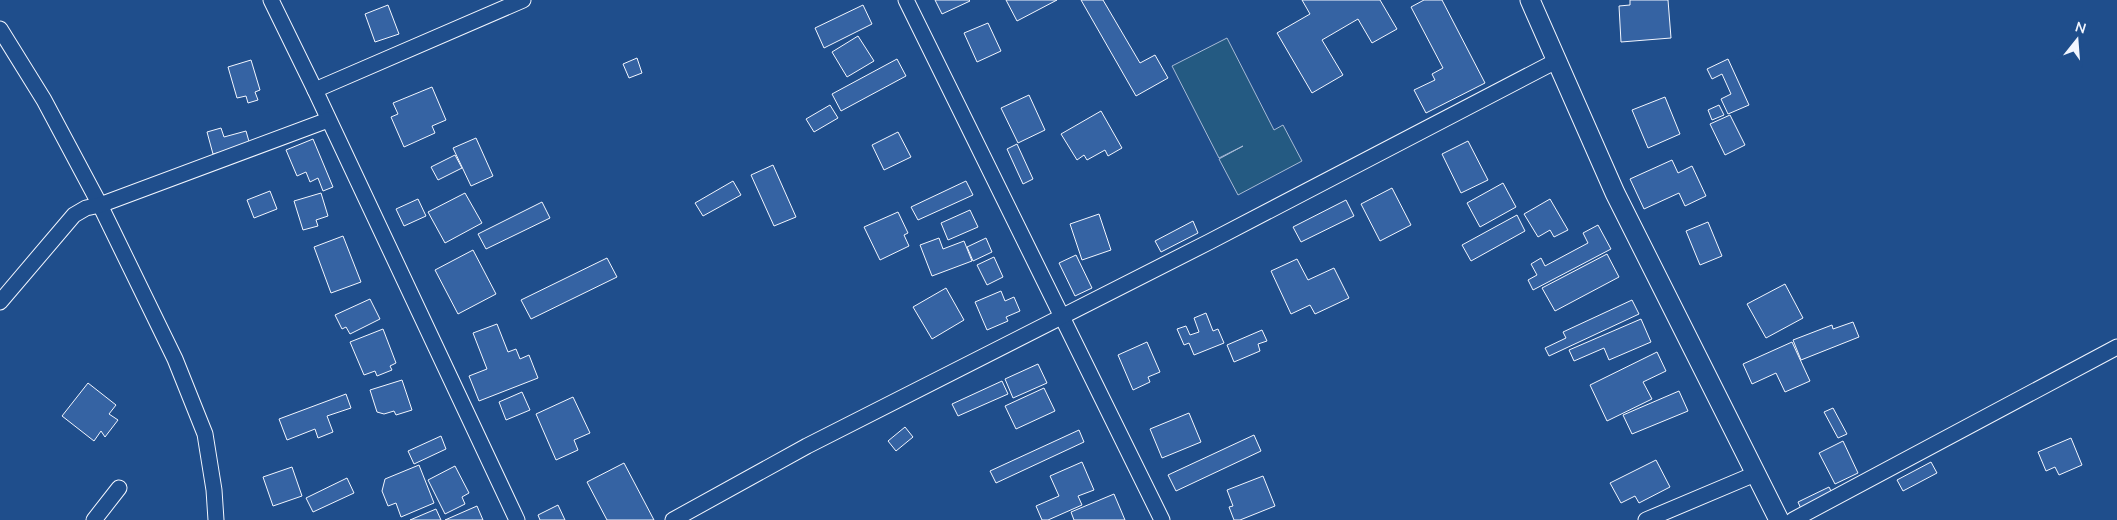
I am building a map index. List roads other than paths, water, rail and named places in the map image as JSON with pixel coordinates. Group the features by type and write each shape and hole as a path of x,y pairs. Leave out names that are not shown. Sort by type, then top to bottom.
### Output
{"street":[{"path":"271,0 517,520"},
{"path":"315,90 523,0"},
{"path":"906,0 1162,520"},
{"path":"1530,0 1615,192 1779,520"},
{"path":"0,29 44,100 100,205 175,358 204,434 214,490 216,520"},
{"path":"673,520 806,446 1218,238 1558,60"},
{"path":"0,302 74,215 86,208 100,205 328,120"},
{"path":"1793,520 2117,347"},
{"path":"1646,520 1755,474"},
{"path":"94,520 119,488"}]}
